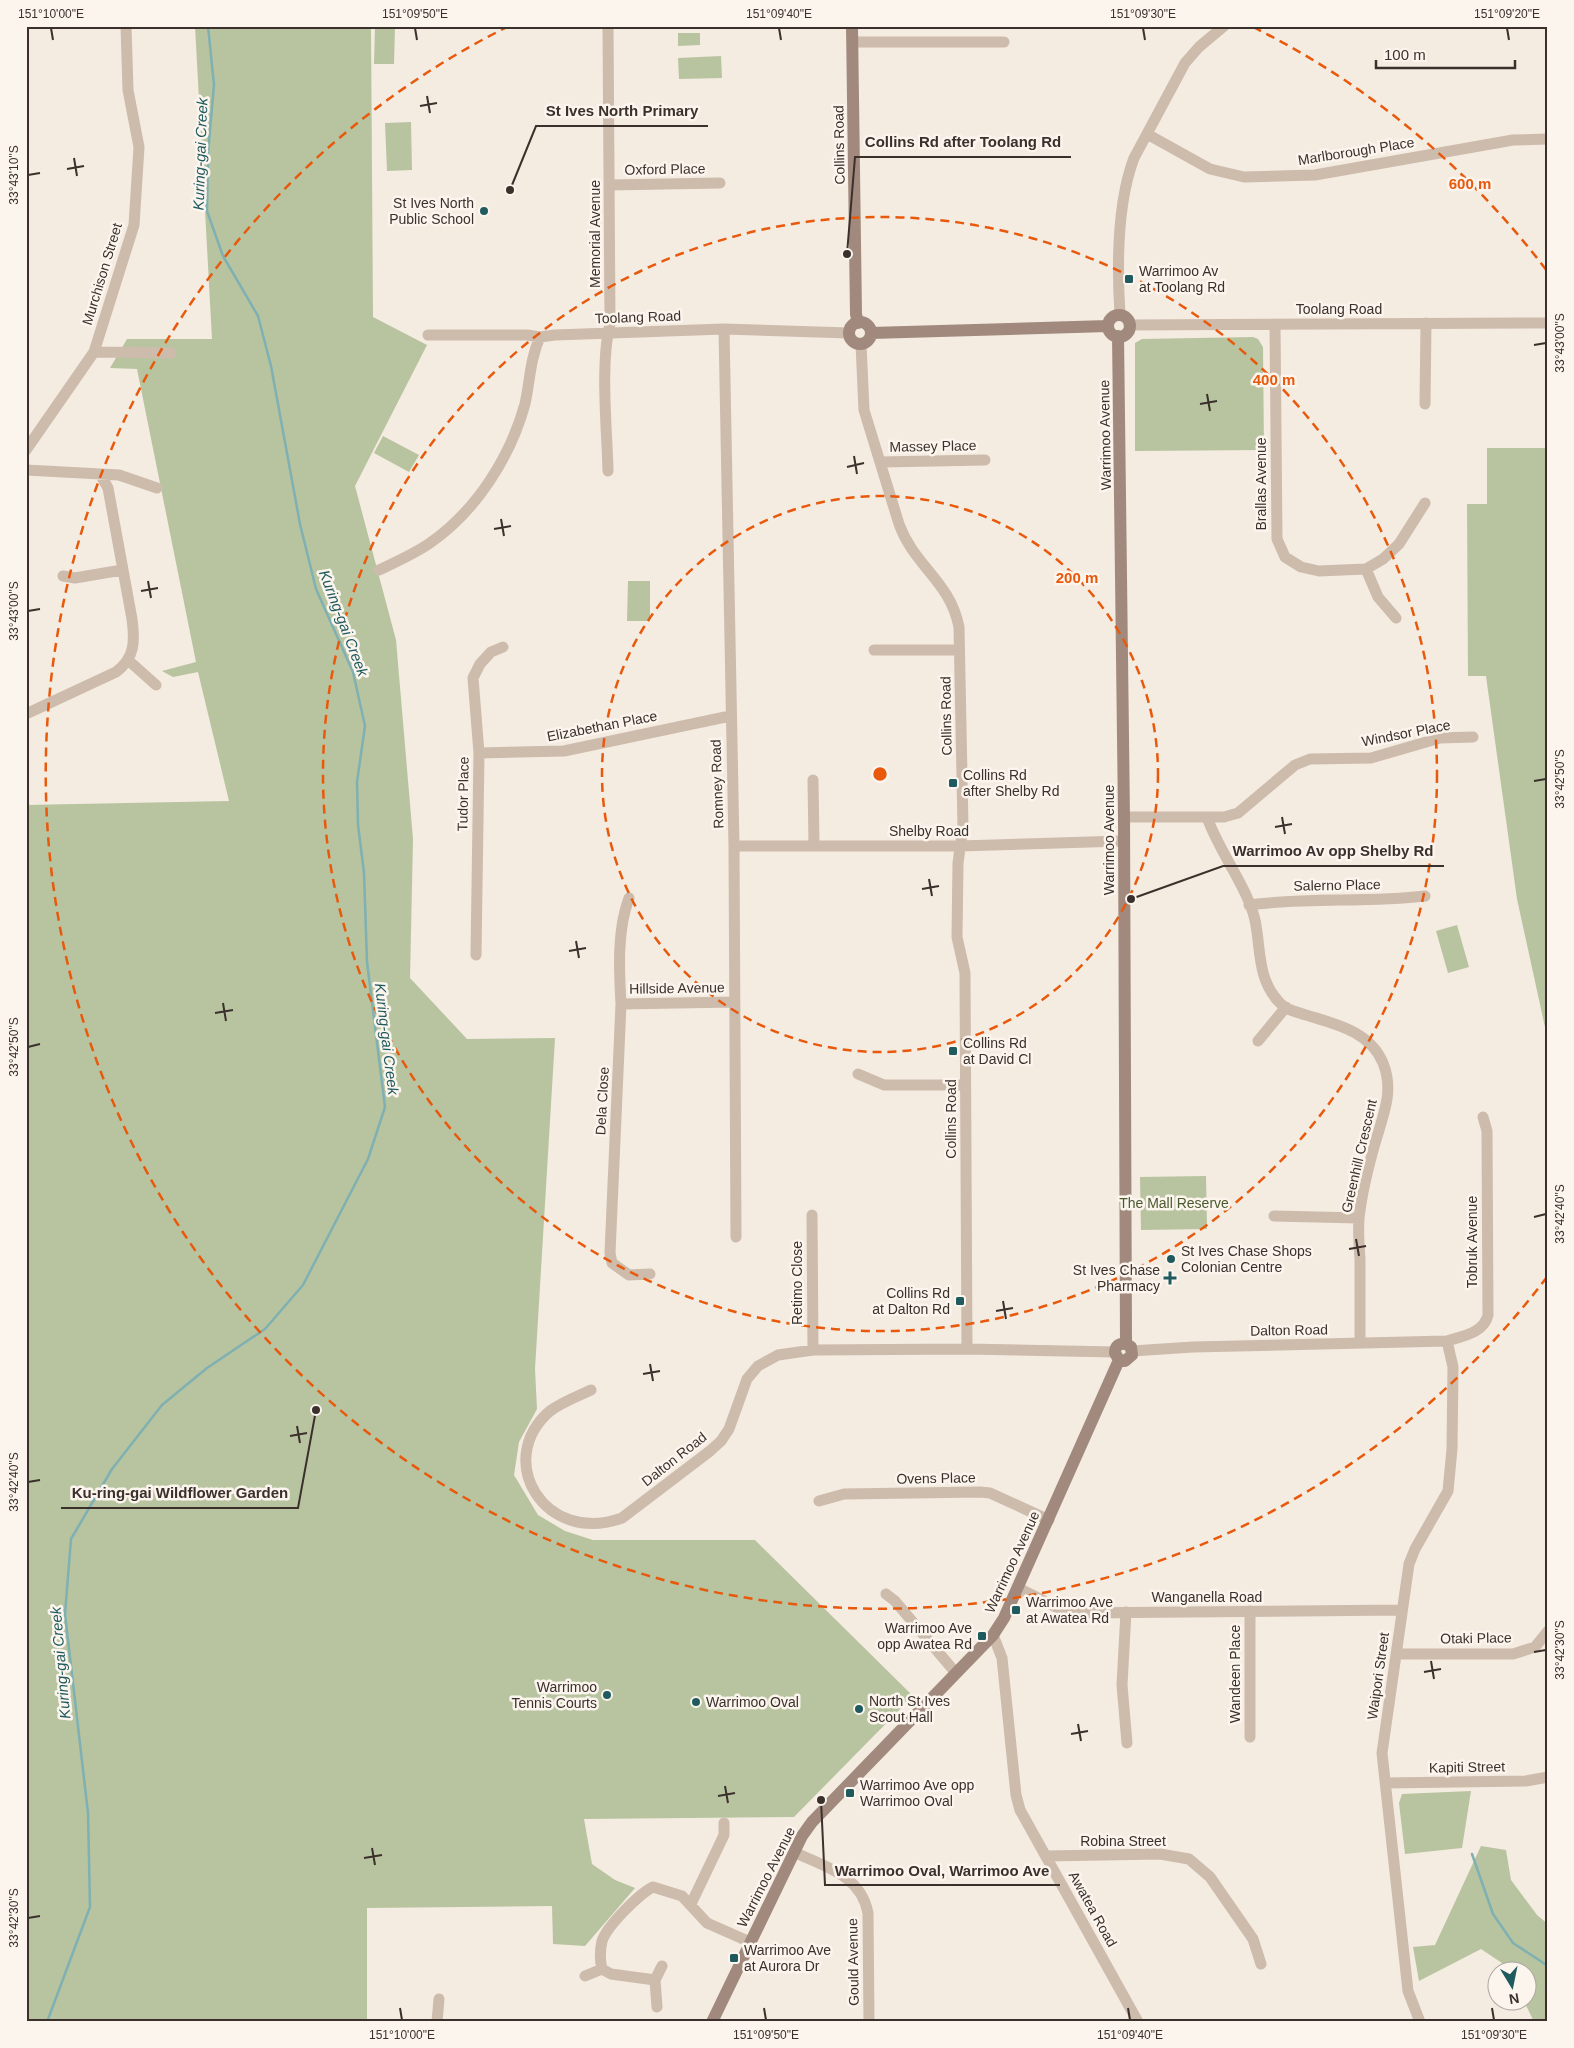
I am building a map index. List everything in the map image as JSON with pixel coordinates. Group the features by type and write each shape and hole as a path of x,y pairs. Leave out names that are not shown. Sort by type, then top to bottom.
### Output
{"street":[{"name":"Murchison Street","path":"26,450 94,352 134,225 138,147 128,90 126,26"},
{"name":"Memorial Avenue","path":"608,26 610,185 610,324 606,366 608,470"},
{"name":"Collins Road","path":"852,26 856,314 858,323"},
{"path":"1120,315 1120,212 1123,192 1134,158 1186,63 1199,47 1224,26"},
{"path":"853,42 1004,42"},
{"name":"Marlborough Place","path":"1147,134 1210,169 1244,177 1315,175 1513,140 1548,139"},
{"name":"Oxford Place","path":"610,185 720,183"},
{"path":"1120,315 1126,318 1130,325 1126,333 1118,336 1110,332 1108,326 1110,319 1120,315"},
{"name":"Toolang Road","path":"1130,325 1548,322"},
{"path":"858,323 867,325 871,333 868,340 861,344 853,341 849,333 852,326 858,323"},
{"path":"1425,404 1426,323"},
{"name":"Brallas Avenue","path":"1275,324 1276,539 1285,557 1301,567 1319,571 1366,569"},
{"path":"871,333 1108,326"},
{"name":"Toolang Road","path":"428,335 527,335 540,338 608,333 724,329 849,333"},
{"name":"Romney Road","path":"724,329 734,846 733,1002 736,1238"},
{"name":"Warrimoo Avenue","path":"1118,336 1129,1347"},
{"path":"379,570 429,544 452,526 489,482 516,430 525,403 533,353 540,338"},
{"name":"Collins Road","path":"861,344 864,410 904,539 949,596 956,614 959,650 963,827 958,863 957,937 965,973 967,1349"},
{"path":"94,352 171,353"},
{"name":"Massey Place","path":"881,462 985,460"},
{"path":"26,470 119,475 158,488"},
{"path":"26,714 116,672 128,660 134,637 108,488 100,474"},
{"path":"1396,618 1378,596 1366,569 1383,559 1399,544 1425,503"},
{"path":"63,576 75,578 122,570"},
{"name":"Tudor Place","path":"476,955 479,754 473,678 480,664 491,652 503,647"},
{"path":"874,650 959,650"},
{"path":"128,660 156,685"},
{"name":"Elizabethan Place","path":"479,754 564,751 730,716"},
{"name":"Windsor Place","path":"1124,818 1224,817 1238,813 1295,765 1310,759 1371,758 1440,738 1473,737"},
{"path":"813,780 814,845"},
{"name":"Greenhill Crescent","path":"1207,817 1212,833 1250,905 1254,919 1260,965 1265,982 1275,997 1286,1007 1360,1035 1383,1062 1389,1095 1375,1141 1359,1218 1360,1343"},
{"name":"Shelby Road","path":"734,846 960,846 1124,841"},
{"name":"Salerno Place","path":"1250,905 1283,900 1425,896"},
{"name":"Dela Close","path":"629,898 622,916 621,1004 610,1253 612,1263 623,1273 628,1275 650,1274"},
{"name":"Hillside Avenue","path":"621,1004 733,1002"},
{"path":"1258,1041 1286,1007"},
{"path":"858,1074 884,1085 965,1085"},
{"name":"Tobruk Avenue","path":"1447,1341 1480,1329 1486,1323 1488,1315 1487,1131 1483,1118"},
{"name":"Retimo Close","path":"812,1215 813,1350"},
{"path":"1274,1216 1359,1218"},
{"name":"Dalton Road","path":"1129,1347 1447,1341"},
{"name":"Waipori Street","path":"1420,2022 1408,1991 1382,1753 1409,1564 1414,1549 1448,1490 1452,1450 1453,1367 1447,1341"},
{"path":"1117,1356 1128,1360 1129,1347"},
{"name":"Dalton Road","path":"591,1390 550,1411 536,1428 529,1445 527,1460 528,1477 544,1505 563,1518 588,1525 607,1524 622,1518 721,1441 729,1429 741,1392 758,1366 778,1355 813,1350 967,1349 1117,1356"},
{"name":"Warrimoo Avenue","path":"712,2022 794,1852 812,1822 993,1634 1004,1618 1049,1520 1117,1356"},
{"name":"Ovens Place","path":"819,1501 844,1494 980,1492 990,1494 1049,1520"},
{"name":"Wanganella Road","path":"1018,1588 1058,1608 1074,1613 1401,1610"},
{"path":"886,1594 895,1601 955,1672"},
{"name":"Wandeen Place","path":"1250,1611 1250,1736"},
{"path":"1126,1612 1122,1685 1127,1743"},
{"name":"Otaki Place","path":"1396,1654 1513,1654 1535,1647 1548,1631"},
{"name":"Awatea Road","path":"993,1634 1002,1658 1016,1795 1025,1821 1138,2022"},
{"name":"Kapiti Street","path":"1386,1782 1526,1781 1548,1777"},
{"path":"691,1904 724,1835 724,1823"},
{"name":"Gould Avenue","path":"794,1852 851,1880 866,1900 868,1913 869,2022"},
{"name":"Robina Street","path":"1046,1856 1160,1854 1188,1859 1210,1877 1225,1898 1253,1939 1261,1964"},
{"path":"602,1969 601,1947 603,1939 641,1893 653,1887 666,1889 682,1896 707,1923 750,1942"},
{"path":"657,2007 655,1980 662,1966"},
{"path":"585,1976 602,1969"},
{"path":"602,1969 611,1974 655,1980"},
{"path":"437,2022 439,1998"}],"green space":[{"path":"195,26 371,26 373,317 427,345 355,486 396,640 413,839 410,978 467,1039 555,1038 535,1369 537,1409 519,1442 514,1475 538,1515 565,1531 593,1540 755,1540 913,1696 794,1817 584,1819 592,1864 615,1880 635,1888 585,1946 553,1944 552,1906 367,1908 367,2022 26,2022 26,805 229,801 198,672 173,677 162,671 196,662 137,369 110,368 127,339 212,339"},
{"path":"375,26 395,26 394,64 374,64"},
{"path":"678,33 700,33 700,45 678,46"},
{"path":"721,56 722,78 679,79 678,58"},
{"path":"411,122 412,170 387,171 385,123"},
{"path":"1253,337 1258,339 1263,347 1264,450 1135,451 1135,343 1142,339"},
{"path":"383,436 419,455 409,472 374,453"},
{"path":"1487,448 1548,448 1548,1041 1517,899 1486,676 1468,676 1467,504 1487,504"},
{"path":"628,581 650,581 650,621 627,621"},
{"path":"1457,925 1469,967 1448,973 1436,931"},
{"name":"The Mall Reserve","path":"1206,1176 1207,1229 1141,1230 1140,1177"},
{"path":"1471,1791 1462,1848 1405,1854 1399,1803 1402,1794"},
{"path":"1481,1846 1506,1850 1511,1880 1537,1915 1548,1924 1548,2022 1534,2022 1528,2010 1536,2010 1536,1960 1498,1960 1481,1949 1419,1981 1413,1947 1435,1945"}],"waterway":[{"name":"Kuring-gai Creek","path":"47,2022 90,1907 88,1813 65,1614 71,1539 112,1469 162,1405 207,1368 265,1329 303,1285 368,1159 385,1107 367,962 364,873 358,825 357,782 365,726 353,672 316,589 300,524 271,366 258,316 223,256 207,211 208,153 214,85 208,26"},
{"path":"1472,1854 1493,1914 1513,1943 1548,1966"}],"place":[{"name":"St Ives North Primary","path":"510,190"},
{"name":"St Ives North Public School","path":"484,211"},
{"name":"Collins Rd after Toolang Rd","path":"847,254"},
{"name":"Warrimoo Av at Toolang Rd","path":"1129,279"},
{"name":"Collins Rd after Shelby Rd","path":"953,783"},
{"name":"Warrimoo Av opp Shelby Rd","path":"1131,899"},
{"name":"Collins Rd at David Cl","path":"953,1051"},
{"name":"St Ives Chase Shops Colonian Centre","path":"1171,1259"},
{"name":"St Ives Chase Pharmacy","path":"1170,1278"},
{"name":"Collins Rd at Dalton Rd","path":"960,1301"},
{"name":"Ku-ring-gai Wildflower Garden","path":"316,1410"},
{"name":"Warrimoo Ave at Awatea Rd","path":"1016,1610"},
{"name":"Warrimoo Ave opp Awatea Rd","path":"982,1636"},
{"name":"Warrimoo Tennis Courts","path":"607,1695"},
{"name":"Warrimoo Oval","path":"696,1702"},
{"name":"North St Ives Scout Hall","path":"859,1709"},
{"name":"Warrimoo Ave opp Warrimoo Oval","path":"850,1793"},
{"name":"Warrimoo Oval, Warrimoo Ave","path":"821,1800"},
{"name":"Warrimoo Ave at Aurora Dr","path":"734,1958"}]}
